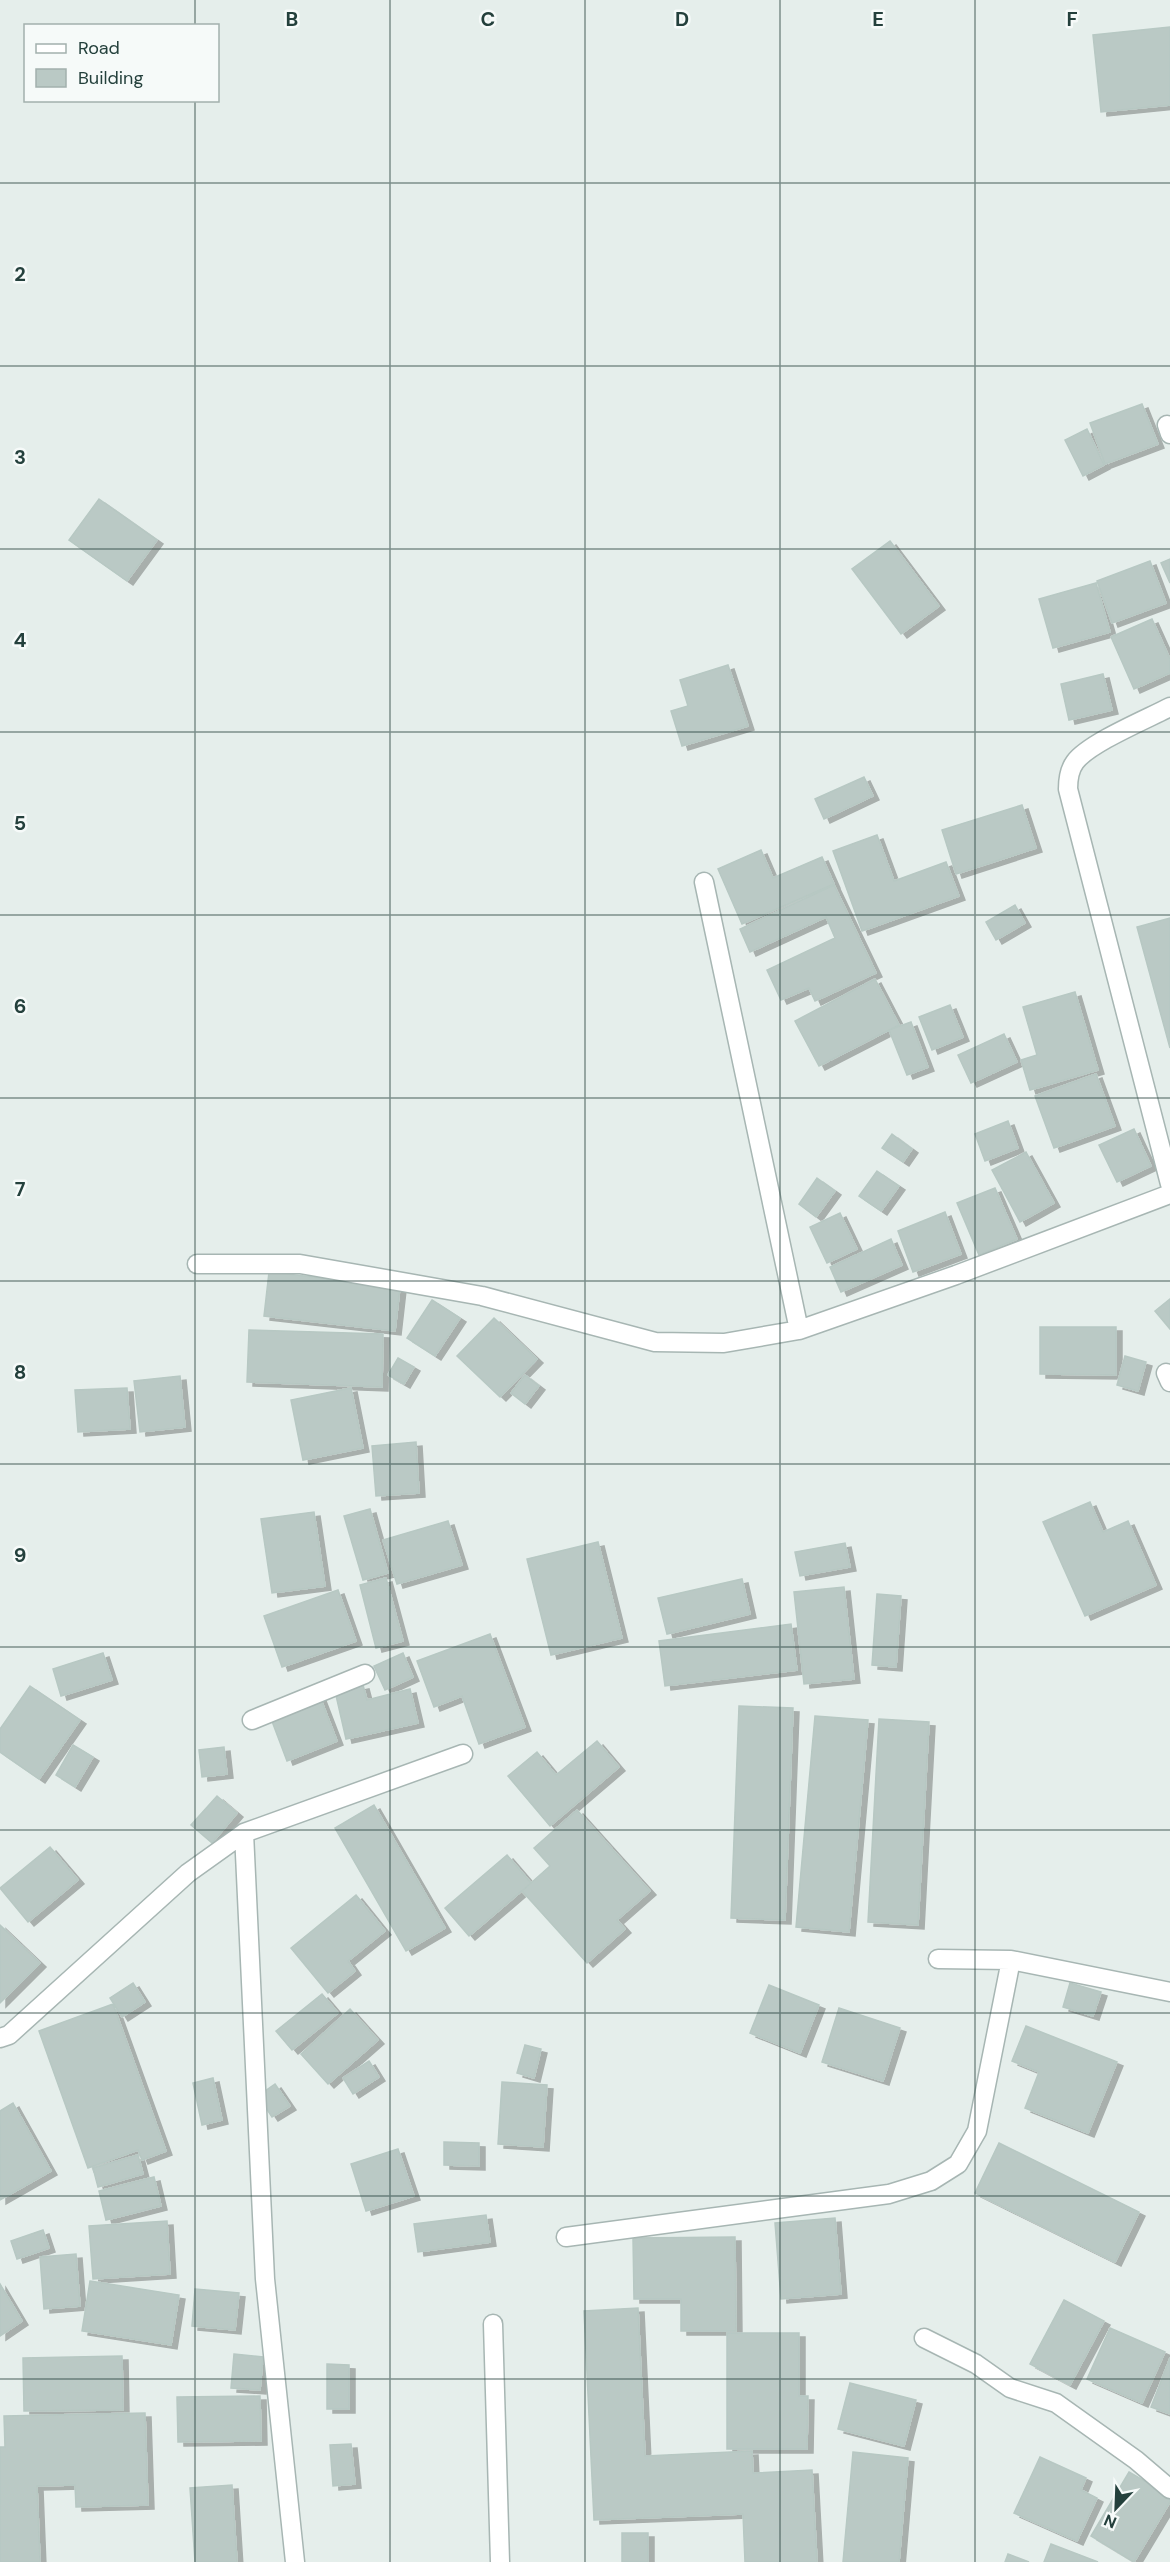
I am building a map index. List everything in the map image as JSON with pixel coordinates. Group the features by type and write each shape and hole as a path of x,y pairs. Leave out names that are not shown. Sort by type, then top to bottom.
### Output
{"street":[{"path":"1170,708 1088,750 1075,762 1068,776 1068,789 1170,1184"},
{"path":"704,882 799,1330"},
{"path":"197,1264 300,1264 482,1296 655,1342 724,1343 799,1330 956,1275 1170,1194"},
{"path":"252,1720 365,1674"},
{"path":"0,2038 9,2035 188,1873 244,1833 463,1754"},
{"path":"244,1833 265,2279 296,2562"},
{"path":"938,1959 1011,1960 1170,1992"},
{"path":"566,2237 889,2194 931,2181 958,2164 976,2132 1011,1960"},
{"path":"493,2324 500,2562"},
{"path":"924,2338 976,2364 1010,2388 1056,2403 1136,2460 1170,2488"}],"building":[{"path":"1170,27 1170,105 1101,112 1093,35"},
{"path":"1142,404 1158,444 1105,464 1090,423"},
{"path":"1087,429 1104,465 1083,476 1065,440"},
{"path":"99,499 157,540 127,581 69,540"},
{"path":"890,541 939,606 901,634 852,569"},
{"path":"1170,559 1170,583 1161,563"},
{"path":"1150,561 1166,603 1112,623 1097,581"},
{"path":"1096,583 1110,632 1053,648 1039,599"},
{"path":"1152,619 1170,659 1170,673 1134,689 1111,637"},
{"path":"728,665 748,726 682,746 671,711 688,706 680,680"},
{"path":"1103,674 1112,710 1069,720 1061,684"},
{"path":"864,777 873,796 824,819 815,799"},
{"path":"1022,805 1036,848 956,874 942,830"},
{"path":"877,835 894,881 946,862 959,896 862,931 833,851"},
{"path":"761,850 773,878 822,857 834,884 742,924 718,869"},
{"path":"834,885 876,973 815,1001 809,988 781,1000 767,970 835,938 826,917 750,952 740,929"},
{"path":"1015,905 1025,923 996,940 986,922"},
{"path":"1170,918 1170,1048 1137,927"},
{"path":"875,979 899,1025 819,1066 795,1021"},
{"path":"1075,992 1098,1070 1030,1090 1021,1060 1037,1055 1023,1007"},
{"path":"950,1005 963,1037 932,1050 919,1017"},
{"path":"911,1022 928,1067 907,1075 889,1030"},
{"path":"1004,1034 1017,1062 971,1083 958,1055"},
{"path":"1096,1074 1115,1126 1054,1148 1035,1096"},
{"path":"1008,1121 1018,1148 985,1161 975,1134"},
{"path":"1134,1129 1151,1166 1117,1182 1099,1145"},
{"path":"892,1134 912,1149 903,1162 882,1148"},
{"path":"1026,1152 1054,1203 1020,1222 992,1170"},
{"path":"877,1171 899,1186 881,1211 859,1196"},
{"path":"817,1178 835,1191 816,1217 799,1204"},
{"path":"995,1188 1017,1239 979,1255 957,1203"},
{"path":"945,1212 961,1254 913,1272 898,1231"},
{"path":"840,1213 857,1249 827,1263 810,1227"},
{"path":"891,1239 902,1265 841,1292 830,1267"},
{"path":"269,1272 400,1287 395,1331 264,1316"},
{"path":"1170,1299 1170,1329 1155,1311"},
{"path":"432,1300 460,1318 435,1356 407,1338"},
{"path":"494,1318 537,1359 500,1397 457,1356"},
{"path":"1040,1327 1116,1327 1116,1375 1040,1374"},
{"path":"249,1330 383,1334 382,1387 247,1382"},
{"path":"1125,1356 1146,1362 1138,1391 1117,1385"},
{"path":"398,1358 414,1367 404,1384 388,1375"},
{"path":"525,1375 539,1386 525,1404 511,1393"},
{"path":"180,1376 185,1427 140,1432 134,1381"},
{"path":"127,1388 130,1429 78,1432 75,1390"},
{"path":"351,1388 363,1448 303,1460 291,1400"},
{"path":"416,1442 419,1493 376,1496 372,1446"},
{"path":"1090,1502 1103,1532 1128,1521 1156,1585 1085,1616 1043,1522"},
{"path":"370,1509 388,1573 363,1580 344,1516"},
{"path":"314,1512 325,1586 272,1593 261,1519"},
{"path":"448,1521 462,1565 397,1584 383,1540"},
{"path":"598,1542 622,1638 551,1655 527,1559"},
{"path":"845,1543 850,1567 800,1576 795,1552"},
{"path":"386,1578 403,1641 376,1648 360,1585"},
{"path":"742,1579 750,1614 667,1634 658,1598"},
{"path":"844,1587 854,1679 804,1684 794,1592"},
{"path":"338,1590 356,1641 282,1667 264,1616"},
{"path":"877,1594 901,1596 896,1667 872,1665"},
{"path":"791,1624 797,1670 665,1686 659,1641"},
{"path":"490,1634 525,1727 479,1744 462,1696 434,1707 417,1661"},
{"path":"103,1653 112,1680 61,1696 53,1669"},
{"path":"403,1653 413,1677 385,1690 374,1666"},
{"path":"363,1685 367,1700 410,1689 418,1723 346,1739 335,1691"},
{"path":"30,1686 80,1720 39,1779 0,1752 0,1729"},
{"path":"320,1697 337,1741 287,1761 270,1716"},
{"path":"739,1706 793,1708 785,1920 731,1918"},
{"path":"815,1716 868,1720 849,1932 796,1927"},
{"path":"879,1719 929,1722 918,1925 868,1922"},
{"path":"597,1741 619,1767 550,1826 508,1776 537,1752 556,1775"},
{"path":"73,1745 93,1757 75,1787 56,1775"},
{"path":"224,1747 227,1774 202,1777 199,1750"},
{"path":"217,1796 237,1813 212,1843 191,1825"},
{"path":"374,1805 445,1928 406,1951 335,1828"},
{"path":"577,1810 650,1891 617,1920 625,1929 587,1963 522,1891 550,1866 534,1848"},
{"path":"50,1847 78,1880 28,1922 0,1888"},
{"path":"507,1855 531,1883 469,1936 445,1908"},
{"path":"356,1895 385,1931 348,1961 355,1971 328,1993 291,1948"},
{"path":"0,1925 40,1963 0,2003"},
{"path":"133,1983 145,2002 122,2017 110,1998"},
{"path":"1070,1983 1101,1992 1093,2016 1063,2007"},
{"path":"769,1985 819,2005 800,2053 750,2033"},
{"path":"322,1994 338,2013 292,2050 276,2031"},
{"path":"113,2004 166,2151 142,2160 138,2150 88,2168 39,2031"},
{"path":"839,2008 900,2028 883,2081 822,2062"},
{"path":"350,2009 378,2040 328,2084 301,2054"},
{"path":"1026,2026 1117,2062 1088,2133 1025,2108 1039,2072 1012,2061"},
{"path":"525,2045 541,2049 534,2078 517,2073"},
{"path":"369,2061 379,2077 353,2094 343,2078"},
{"path":"213,2078 222,2120 202,2125 193,2083"},
{"path":"502,2082 547,2085 543,2147 498,2144"},
{"path":"275,2084 290,2106 272,2117 258,2096"},
{"path":"13,2103 51,2171 0,2200 0,2111"},
{"path":"444,2142 479,2143 479,2166 444,2165"},
{"path":"999,2143 1139,2212 1115,2262 975,2193"},
{"path":"398,2149 414,2196 366,2211 351,2164"},
{"path":"138,2155 143,2174 98,2187 93,2168"},
{"path":"154,2177 161,2206 106,2220 99,2191"},
{"path":"486,2215 490,2242 418,2252 414,2224"},
{"path":"835,2218 841,2294 781,2299 775,2223"},
{"path":"167,2221 170,2274 93,2279 89,2226"},
{"path":"43,2230 49,2248 17,2259 11,2241"},
{"path":"735,2237 736,2331 681,2331 681,2299 634,2299 633,2238"},
{"path":"76,2254 80,2306 44,2309 40,2257"},
{"path":"90,2281 179,2295 171,2345 82,2331"},
{"path":"0,2284 22,2321 0,2336"},
{"path":"195,2289 239,2293 235,2330 192,2326"},
{"path":"1064,2300 1104,2321 1070,2385 1030,2364"},
{"path":"638,2308 645,2456 752,2451 753,2473 812,2470 817,2562 745,2562 743,2514 594,2520 584,2311"},
{"path":"1110,2328 1165,2352 1142,2403 1087,2379"},
{"path":"727,2333 799,2333 799,2396 808,2396 807,2449 727,2449"},
{"path":"234,2354 263,2357 260,2390 231,2388"},
{"path":"122,2356 123,2410 24,2411 23,2358"},
{"path":"1170,2358 1170,2414 1151,2407"},
{"path":"327,2364 349,2365 349,2409 327,2409"},
{"path":"850,2383 916,2400 904,2446 838,2429"},
{"path":"260,2396 261,2441 178,2442 177,2397"},
{"path":"145,2413 148,2505 76,2507 75,2485 37,2486 40,2562 0,2562 0,2447 5,2447 4,2416"},
{"path":"351,2444 355,2484 333,2486 330,2445"},
{"path":"853,2452 908,2458 899,2562 843,2562"},
{"path":"1040,2457 1086,2478 1081,2490 1097,2498 1077,2541 1014,2513"},
{"path":"1129,2472 1170,2496 1170,2502 1134,2562 1091,2536"},
{"path":"232,2485 237,2562 195,2562 190,2488"},
{"path":"622,2533 648,2533 648,2562 622,2562"},
{"path":"1051,2544 1098,2562 1044,2562"},
{"path":"1008,2554 1029,2562 1005,2562"}]}
